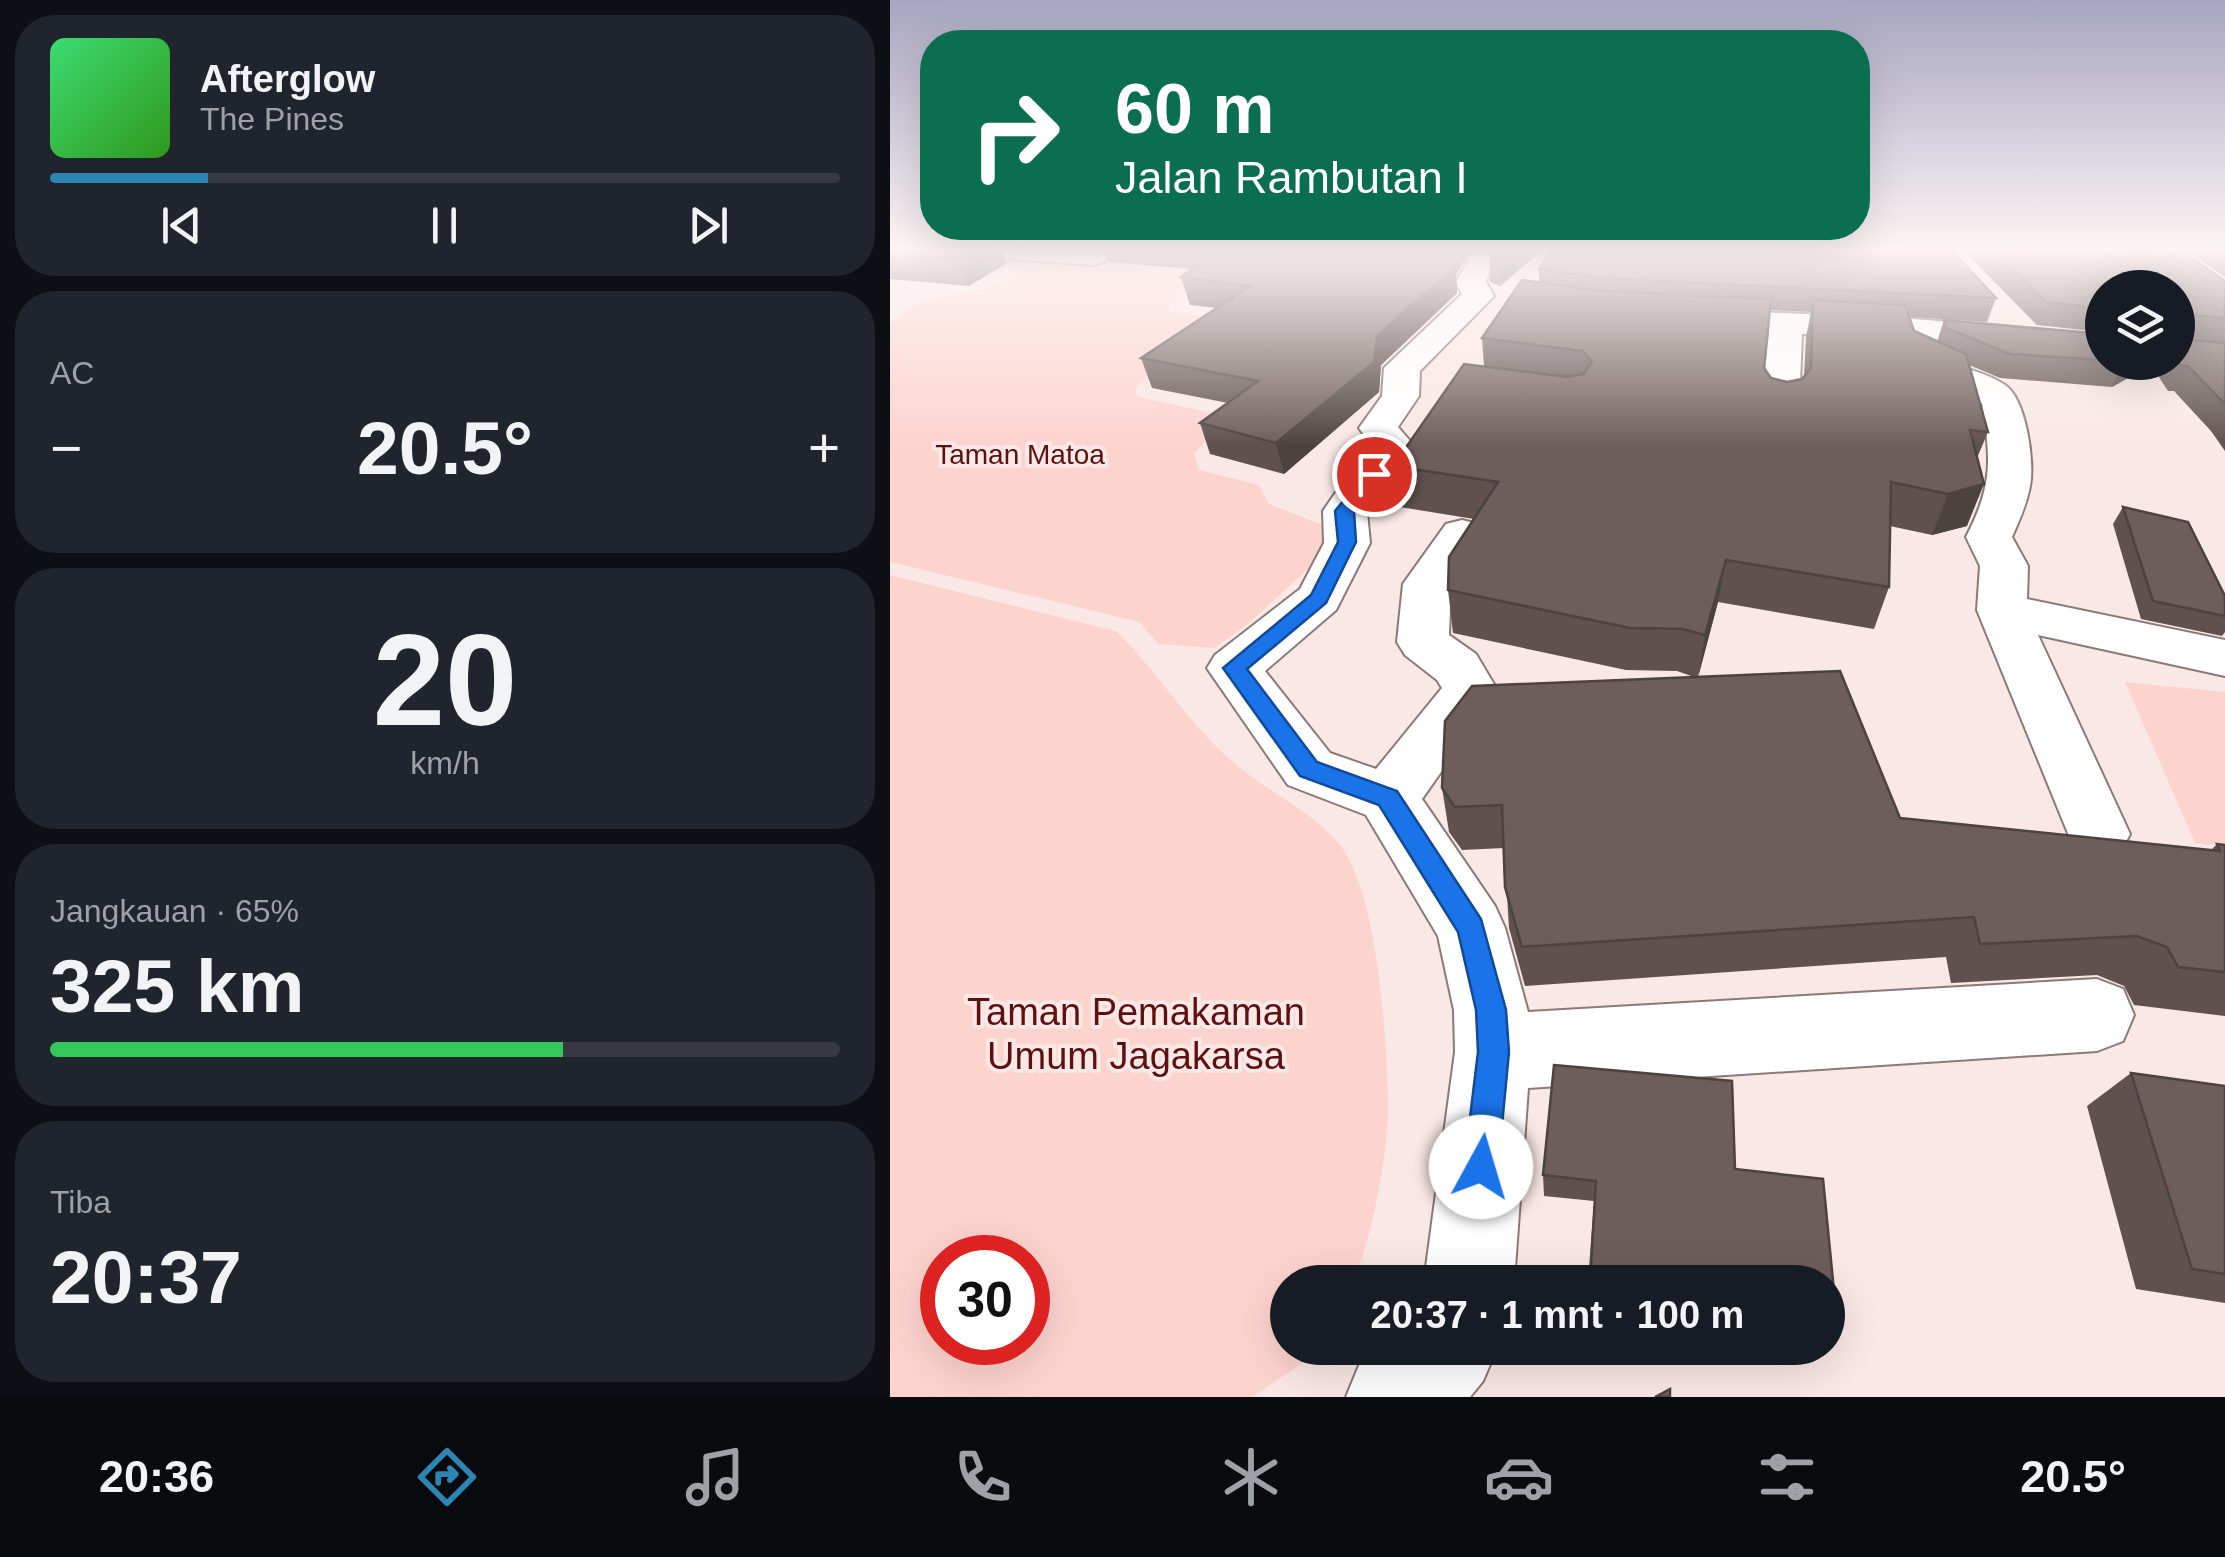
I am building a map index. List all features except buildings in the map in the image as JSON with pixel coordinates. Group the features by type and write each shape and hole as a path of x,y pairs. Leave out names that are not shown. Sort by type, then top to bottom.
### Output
{"street":[{"path":"1471,1265 1494,1052 1491,1010 1471,928 1388,798 1309,769 1234,668 1319,599 1347,542 1344,511 1374,474 1391,442 1378,428 1400,396 1420,382 1402,368 1474,315"},
{"path":"2004,315 2025,338"},
{"path":"1656,317 1914,329 2085,343"},
{"path":"1780,407 1786,324"},
{"path":"1914,329 1918,360 1937,371 1979,383 2000,398 2014,475 2007,502 1988,537 2004,566 2002,610 2098,834"},
{"path":"1462,534 1427,584 1422,642 1457,666 1471,692"},
{"path":"2002,610 2225,658"},
{"path":"1388,798 1471,692"},
{"path":"1471,692 1527,692"},
{"path":"1494,1052 2097,1015"},
{"path":"1394,1397 1422,1379 1435,1365"}],"green space":[{"name":"Taman Matoa","path":"901,315 1191,315 1211,319 1216,332 1138,385 1135,392 1139,397 1216,414 1224,425 1194,453 1199,470 1259,485 1269,504 1333,529 1309,568 1248,624 1214,648 1158,644 1139,622 890,562 890,324"},
{"name":"Taman Pemakaman Umum Jagakarsa","path":"890,575 1116,631 1226,756 1328,832 1353,867 1372,931 1385,1044 1388,1104 1378,1195 1359,1265 1270,1265 1270,1365 1300,1365 1252,1397 890,1397"},
{"path":"2125,682 2225,692 2225,846 2195,843"}],"route":[{"path":"1374,474 1344,511 1347,542 1319,599 1234,668 1309,769 1388,798 1471,928 1491,1010 1494,1052 1481,1167"}]}
